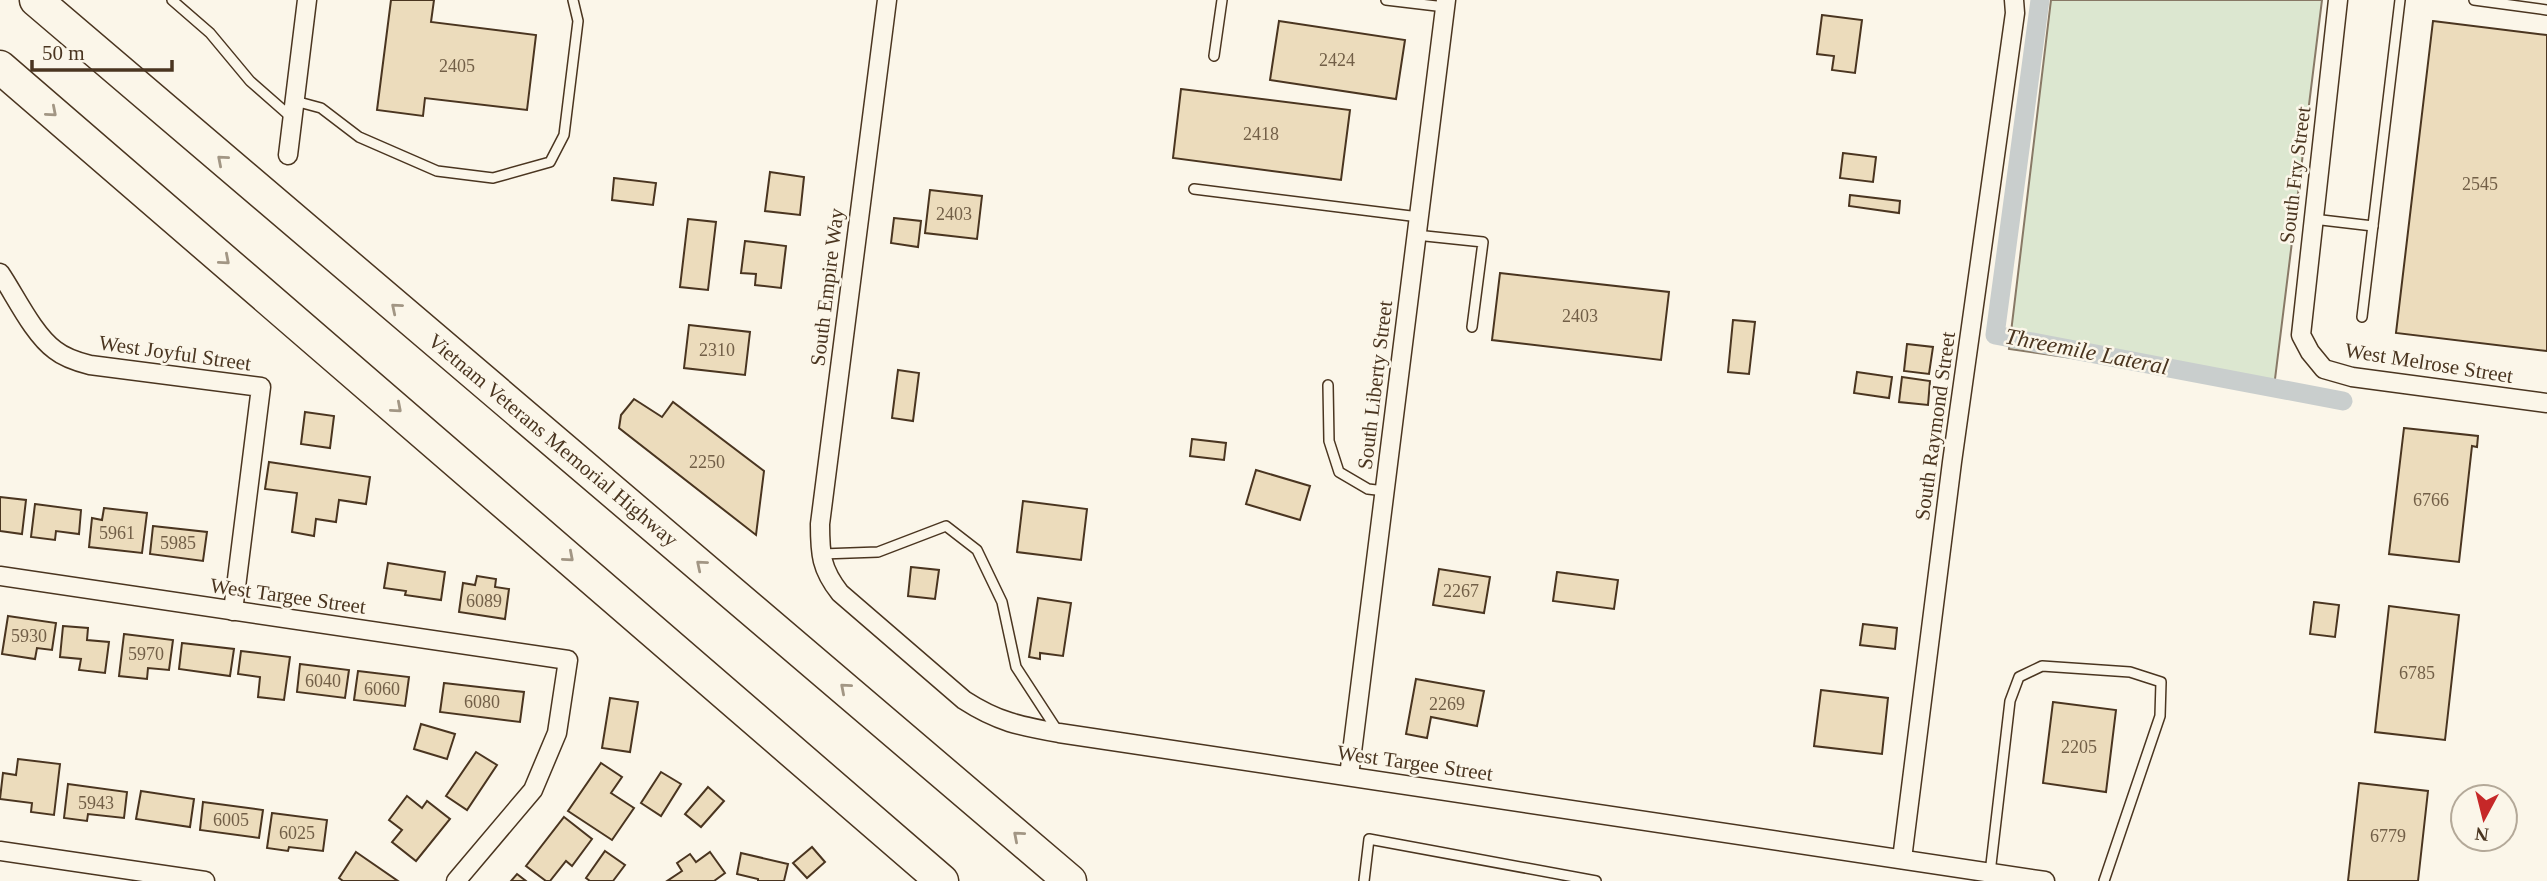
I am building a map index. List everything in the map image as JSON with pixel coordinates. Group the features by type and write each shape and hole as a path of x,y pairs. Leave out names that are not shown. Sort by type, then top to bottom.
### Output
{"highway":[{"name":"Vietnam Veterans Memorial Highway","path":"36,0 319,243 753,608 1070,881"},
{"path":"0,67 942,881"}],"street":[{"path":"288,155 307,0"},
{"name":"South Empire Way","path":"828,578 820,555 820,524 887,0"},
{"name":"South Raymond Street","path":"1902,859 1954,449 2015,13 2014,0"},
{"name":"South Fry Street","path":"2311,352 2301,335 2338,0"},
{"name":"South Liberty Street","path":"1349,776 1445,4"},
{"name":"West Joyful Street","path":"0,272 39,334 54,349 72,360 90,365 261,387 233,611"},
{"name":"West Melrose Street","path":"2311,352 2324,369 2352,377 2547,403"},
{"name":"West Targee Street","path":"0,576 568,660 557,733 533,790 456,881"},
{"name":"West Targee Street","path":"828,578 856,609 964,700 986,715 1009,724 2045,881"},
{"path":"0,851 205,881"}],"lane":[{"path":"172,0 211,33 250,81 294,110 321,108 359,137 437,172 492,178 550,162 564,135 578,21 573,0"},
{"path":"1214,56 1222,0"},
{"path":"1386,0 1445,4"},
{"path":"2362,317 2400,0"},
{"path":"2474,0 2547,10"},
{"path":"1194,189 1418,226 1483,242 1472,327"},
{"path":"2312,219 2373,226"},
{"path":"1328,385 1329,441 1339,472 1368,489 1385,492"},
{"path":"820,555 878,552 946,526 977,550 1002,602 1016,667 1059,733"},
{"path":"1990,873 2010,701 2020,677 2042,666 2130,672 2161,682 2160,716 2104,881"},
{"path":"1364,881 1370,839 1596,881"}],"green space":[{"path":"2051,0 2322,0 2274,387 2009,349"}],"building":[{"path":"391,0 434,0 431,22 536,35 527,110 425,98 423,116 377,110"},
{"path":"1822,15 1862,20 1855,73 1832,70 1834,56 1817,54"},
{"path":"1279,21 1405,40 1396,99 1270,80"},
{"path":"2433,21 2547,35 2547,351 2396,333"},
{"path":"1181,89 1350,110 1341,180 1173,158"},
{"path":"1843,153 1876,157 1873,182 1840,178"},
{"path":"770,172 804,177 800,215 765,211"},
{"path":"614,178 656,183 653,205 612,200"},
{"path":"930,190 982,196 977,239 925,233"},
{"path":"1850,195 1900,201 1899,213 1849,206"},
{"path":"894,218 921,221 918,247 891,243"},
{"path":"688,219 716,222 708,290 680,287"},
{"path":"745,241 786,246 781,288 755,285 756,274 741,273"},
{"path":"1500,273 1669,292 1661,360 1492,340"},
{"path":"1733,320 1755,322 1749,374 1728,372"},
{"path":"689,325 750,332 745,375 684,368"},
{"path":"1907,344 1933,347 1929,374 1904,371"},
{"path":"898,370 919,373 913,421 892,418"},
{"path":"1857,372 1892,377 1889,398 1854,393"},
{"path":"1902,377 1930,381 1928,405 1899,402"},
{"path":"634,399 662,417 673,402 764,471 756,535 619,428 621,415"},
{"path":"305,412 334,416 330,448 301,444"},
{"path":"2404,428 2478,436 2477,447 2472,446 2459,562 2389,554"},
{"path":"1192,439 1226,443 1224,460 1190,456"},
{"path":"269,462 370,477 366,504 339,500 336,522 316,519 314,536 292,532 297,493 265,489"},
{"path":"1256,470 1310,486 1300,520 1246,504"},
{"path":"0,497 26,500 22,534 0,531"},
{"path":"1023,501 1087,509 1081,560 1017,552"},
{"path":"35,504 81,510 79,534 56,531 55,540 31,537"},
{"path":"104,508 147,513 142,553 89,547 92,518 102,520"},
{"path":"153,526 207,532 203,561 150,554"},
{"path":"388,563 445,572 441,600 405,595 406,591 384,588"},
{"path":"911,567 939,570 935,599 908,596"},
{"path":"1439,569 1490,577 1484,613 1433,605"},
{"path":"1557,572 1618,580 1614,609 1553,601"},
{"path":"477,576 496,579 495,587 509,589 505,619 459,612 463,583 475,585"},
{"path":"1038,598 1071,603 1063,656 1040,653 1040,659 1029,657"},
{"path":"2314,602 2339,605 2335,637 2310,634"},
{"path":"2389,606 2459,615 2445,740 2375,732"},
{"path":"8,616 56,623 52,650 37,648 35,659 2,654"},
{"path":"1863,624 1897,628 1895,649 1860,645"},
{"path":"63,626 88,628 87,640 109,642 105,673 79,670 81,659 60,657"},
{"path":"124,634 173,640 169,670 148,668 147,679 119,676"},
{"path":"182,643 234,649 230,676 179,669"},
{"path":"241,651 290,657 284,700 258,697 260,677 238,674"},
{"path":"300,664 349,670 345,698 297,692"},
{"path":"358,671 409,677 405,706 354,700"},
{"path":"1416,679 1484,691 1477,726 1431,717 1427,738 1406,734"},
{"path":"444,683 524,692 520,722 440,712"},
{"path":"1821,690 1888,698 1882,754 1814,746"},
{"path":"610,698 638,702 630,752 602,748"},
{"path":"2053,702 2116,710 2106,792 2043,783"},
{"path":"421,724 455,734 447,759 414,749"},
{"path":"476,752 497,765 467,810 446,796"},
{"path":"18,759 60,764 54,815 31,812 32,803 0,799 3,773 16,775"},
{"path":"601,763 622,777 611,793 634,808 612,840 568,811"},
{"path":"661,772 681,784 661,816 641,803"},
{"path":"2359,783 2428,791 2418,881 2348,881"},
{"path":"68,784 127,792 124,818 88,814 87,821 64,818"},
{"path":"708,787 724,801 701,827 685,814"},
{"path":"141,791 194,799 190,827 136,819"},
{"path":"407,796 422,808 427,801 450,819 416,861 392,842 402,830 389,820"},
{"path":"203,802 263,810 259,838 200,830"},
{"path":"272,813 327,820 323,851 289,847 288,851 267,848"},
{"path":"564,817 592,839 572,866 566,861 550,881 546,881 526,866"},
{"path":"812,847 825,862 807,878 793,863"},
{"path":"605,851 625,865 613,881 590,881 586,878"},
{"path":"356,852 398,881 343,881 339,878"},
{"path":"710,852 725,873 714,881 667,881 682,871 677,863 690,854 696,862"},
{"path":"741,853 788,864 784,881 758,881 737,874"},
{"path":"517,874 526,881 511,881"}],"waterway":[{"name":"Threemile Lateral","path":"2040,0 1995,335 2343,401"}]}
